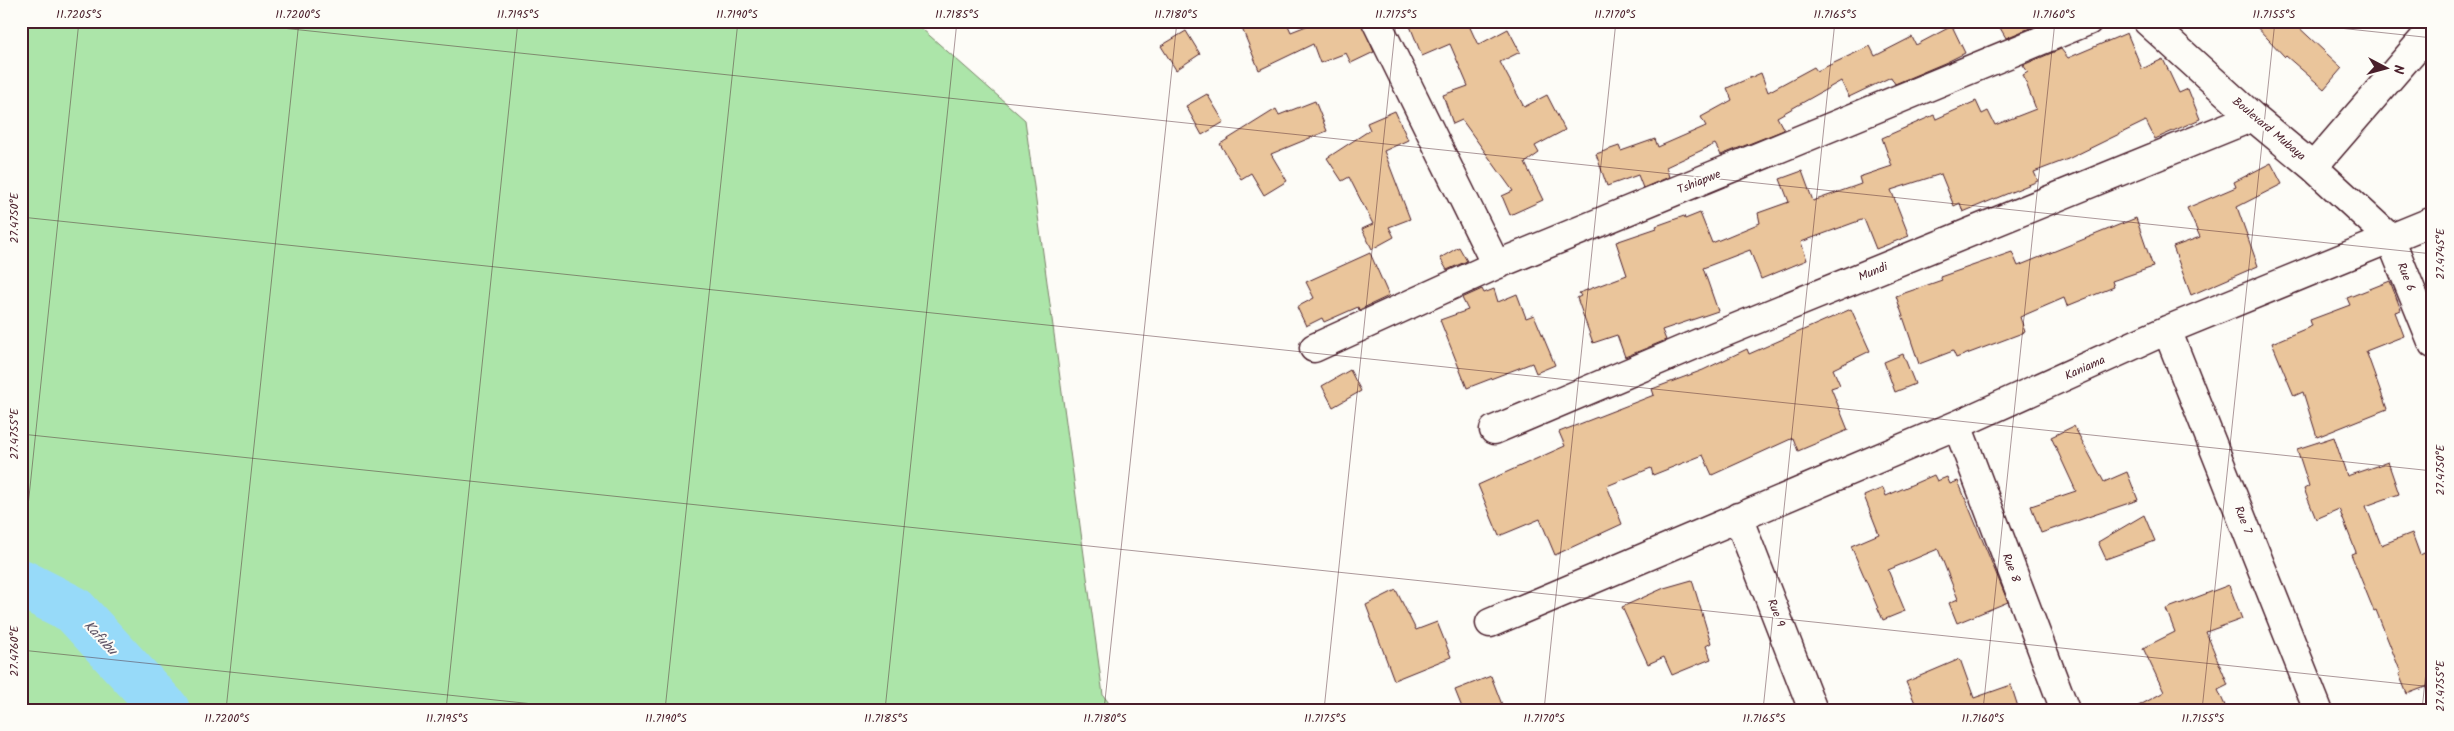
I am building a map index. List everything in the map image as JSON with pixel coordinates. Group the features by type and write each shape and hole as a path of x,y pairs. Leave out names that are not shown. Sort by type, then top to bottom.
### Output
{"street":[{"path":"1376,21 1496,265"},
{"name":"Tshiapwe","path":"1314,348 1496,265 2088,21"},
{"name":"Boulevard Mubaya","path":"2148,21 2253,117 2313,166 2390,238"},
{"path":"2313,166 2433,28"},
{"name":"Mundi","path":"1494,430 1706,340 2253,117"},
{"name":"Kaniama","path":"1490,623 1957,426 2167,330 2433,221"},
{"name":"Rue 6","path":"2390,238 2433,344"},
{"name":"Rue 7","path":"2167,330 2318,710"},
{"name":"Rue 8","path":"1957,426 2065,710"},
{"name":"Rue 9","path":"1738,517 1813,710"}],"green space":[{"path":"21,21 913,21 1025,120 1103,695 1114,710 21,710"}],"building":[{"path":"1239,21 1286,21 1291,32 1319,21 1361,21 1374,52 1351,63 1346,53 1320,63 1313,44 1259,70"},
{"path":"1408,21 1467,21 1478,45 1508,29 1520,52 1500,62 1524,107 1547,95 1565,130 1535,146 1539,153 1525,163 1543,200 1510,215 1502,196 1513,191 1462,120 1453,124 1443,95 1468,86 1450,44 1422,56"},
{"path":"1996,21 2041,21 2042,23 2006,38"},
{"path":"2251,21 2292,21 2342,68 2324,89 2285,57"},
{"path":"1952,26 1965,53 1947,62 1895,84 1891,77 1849,97 1841,81 1777,117 1784,130 1721,155 1715,144 1666,167 1669,177 1643,188 1638,175 1607,186 1596,154 1619,146 1621,151 1655,139 1658,147 1706,126 1701,117 1732,100 1727,88 1761,73 1768,92 1814,67 1817,71 1870,46 1875,56 1912,37 1916,45"},
{"path":"1186,31 1200,54 1176,70 1161,46"},
{"path":"2127,33 2142,69 2163,59 2179,93 2188,89 2200,119 2155,139 2146,121 2068,159 2034,172 2038,181 1963,212 1960,203 1954,206 1941,174 1891,190 1909,236 1876,249 1864,219 1801,242 1807,260 1761,279 1750,250 1703,268 1718,311 1662,330 1666,340 1625,357 1617,335 1593,343 1577,298 1581,296 1579,293 1627,275 1616,242 1657,228 1656,226 1684,216 1685,219 1700,213 1712,243 1760,223 1758,213 1789,202 1780,179 1802,171 1813,201 1861,184 1859,177 1892,166 1882,138 1934,115 1936,119 1976,101 1982,114 1988,111 1995,125 2036,109 2023,75 2028,72 2023,65 2061,49 2068,58"},
{"path":"1207,94 1224,122 1202,135 1186,106"},
{"path":"1315,101 1327,131 1271,154 1287,181 1264,195 1251,173 1241,179 1220,144 1276,109 1279,115"},
{"path":"1395,111 1408,140 1384,151 1410,219 1389,227 1394,237 1372,249 1362,229 1373,224 1349,177 1342,181 1327,158 1370,130 1367,123"},
{"path":"2271,163 2282,184 2237,207 2258,266 2191,295 2173,247 2200,237 2187,208 2236,187 2234,182"},
{"path":"2136,218 2153,267 2112,281 2114,287 2067,306 2064,298 2020,317 2025,332 1956,358 1953,351 1919,364 1896,296 1942,280 1940,277 2012,252 2018,266"},
{"path":"1459,247 1467,261 1447,270 1440,258"},
{"path":"1370,253 1389,296 1359,310 1358,307 1324,322 1322,318 1306,326 1297,307 1314,298 1306,282"},
{"path":"2390,281 2401,310 2395,312 2404,336 2366,351 2387,409 2317,437 2303,392 2294,396 2272,343 2312,326 2310,320 2350,305 2347,298"},
{"path":"1482,289 1484,293 1494,289 1498,302 1517,294 1526,318 1534,315 1555,365 1536,373 1532,363 1467,388 1440,320 1468,310 1462,298"},
{"path":"1851,309 1870,351 1833,369 1840,385 1831,388 1848,430 1798,451 1793,438 1712,475 1703,455 1653,475 1651,468 1607,486 1622,524 1555,555 1540,519 1499,536 1478,485 1565,446 1559,432 1654,395 1652,389 1703,370 1747,349 1749,354"},
{"path":"1903,354 1915,384 1895,392 1884,362"},
{"path":"1350,370 1361,391 1333,407 1322,386"},
{"path":"2074,426 2104,482 2127,472 2138,500 2041,533 2031,506 2076,491 2051,437"},
{"path":"2334,437 2347,476 2388,462 2399,494 2366,506 2381,545 2412,533 2420,555 2433,549 2433,684 2407,694 2399,674 2401,673 2376,610 2374,611 2351,554 2356,552 2339,509 2316,519 2304,489 2309,486 2297,449"},
{"path":"1934,475 1937,481 1947,477 1950,484 1958,481 2008,602 1957,623 1949,603 1958,599 1938,549 1888,570 1905,611 1883,620 1851,546 1879,534 1864,496 1883,488 1886,496"},
{"path":"2144,515 2155,541 2106,559 2098,542"},
{"path":"1692,580 1711,643 1706,646 1711,659 1672,675 1664,657 1648,664 1622,607 1664,588"},
{"path":"2229,585 2242,619 2206,632 2228,685 2218,690 2227,710 2131,710 2164,692 2143,648 2175,632 2166,609"},
{"path":"1396,590 1416,630 1437,622 1451,657 1394,680 1366,605"},
{"path":"1960,659 1974,698 2011,685 2019,710 1918,710 1906,682"},
{"path":"1491,676 1504,710 1463,710 1455,690"}],"waterway":[{"name":"Kafubu","path":"21,583 74,610 166,710"}]}
